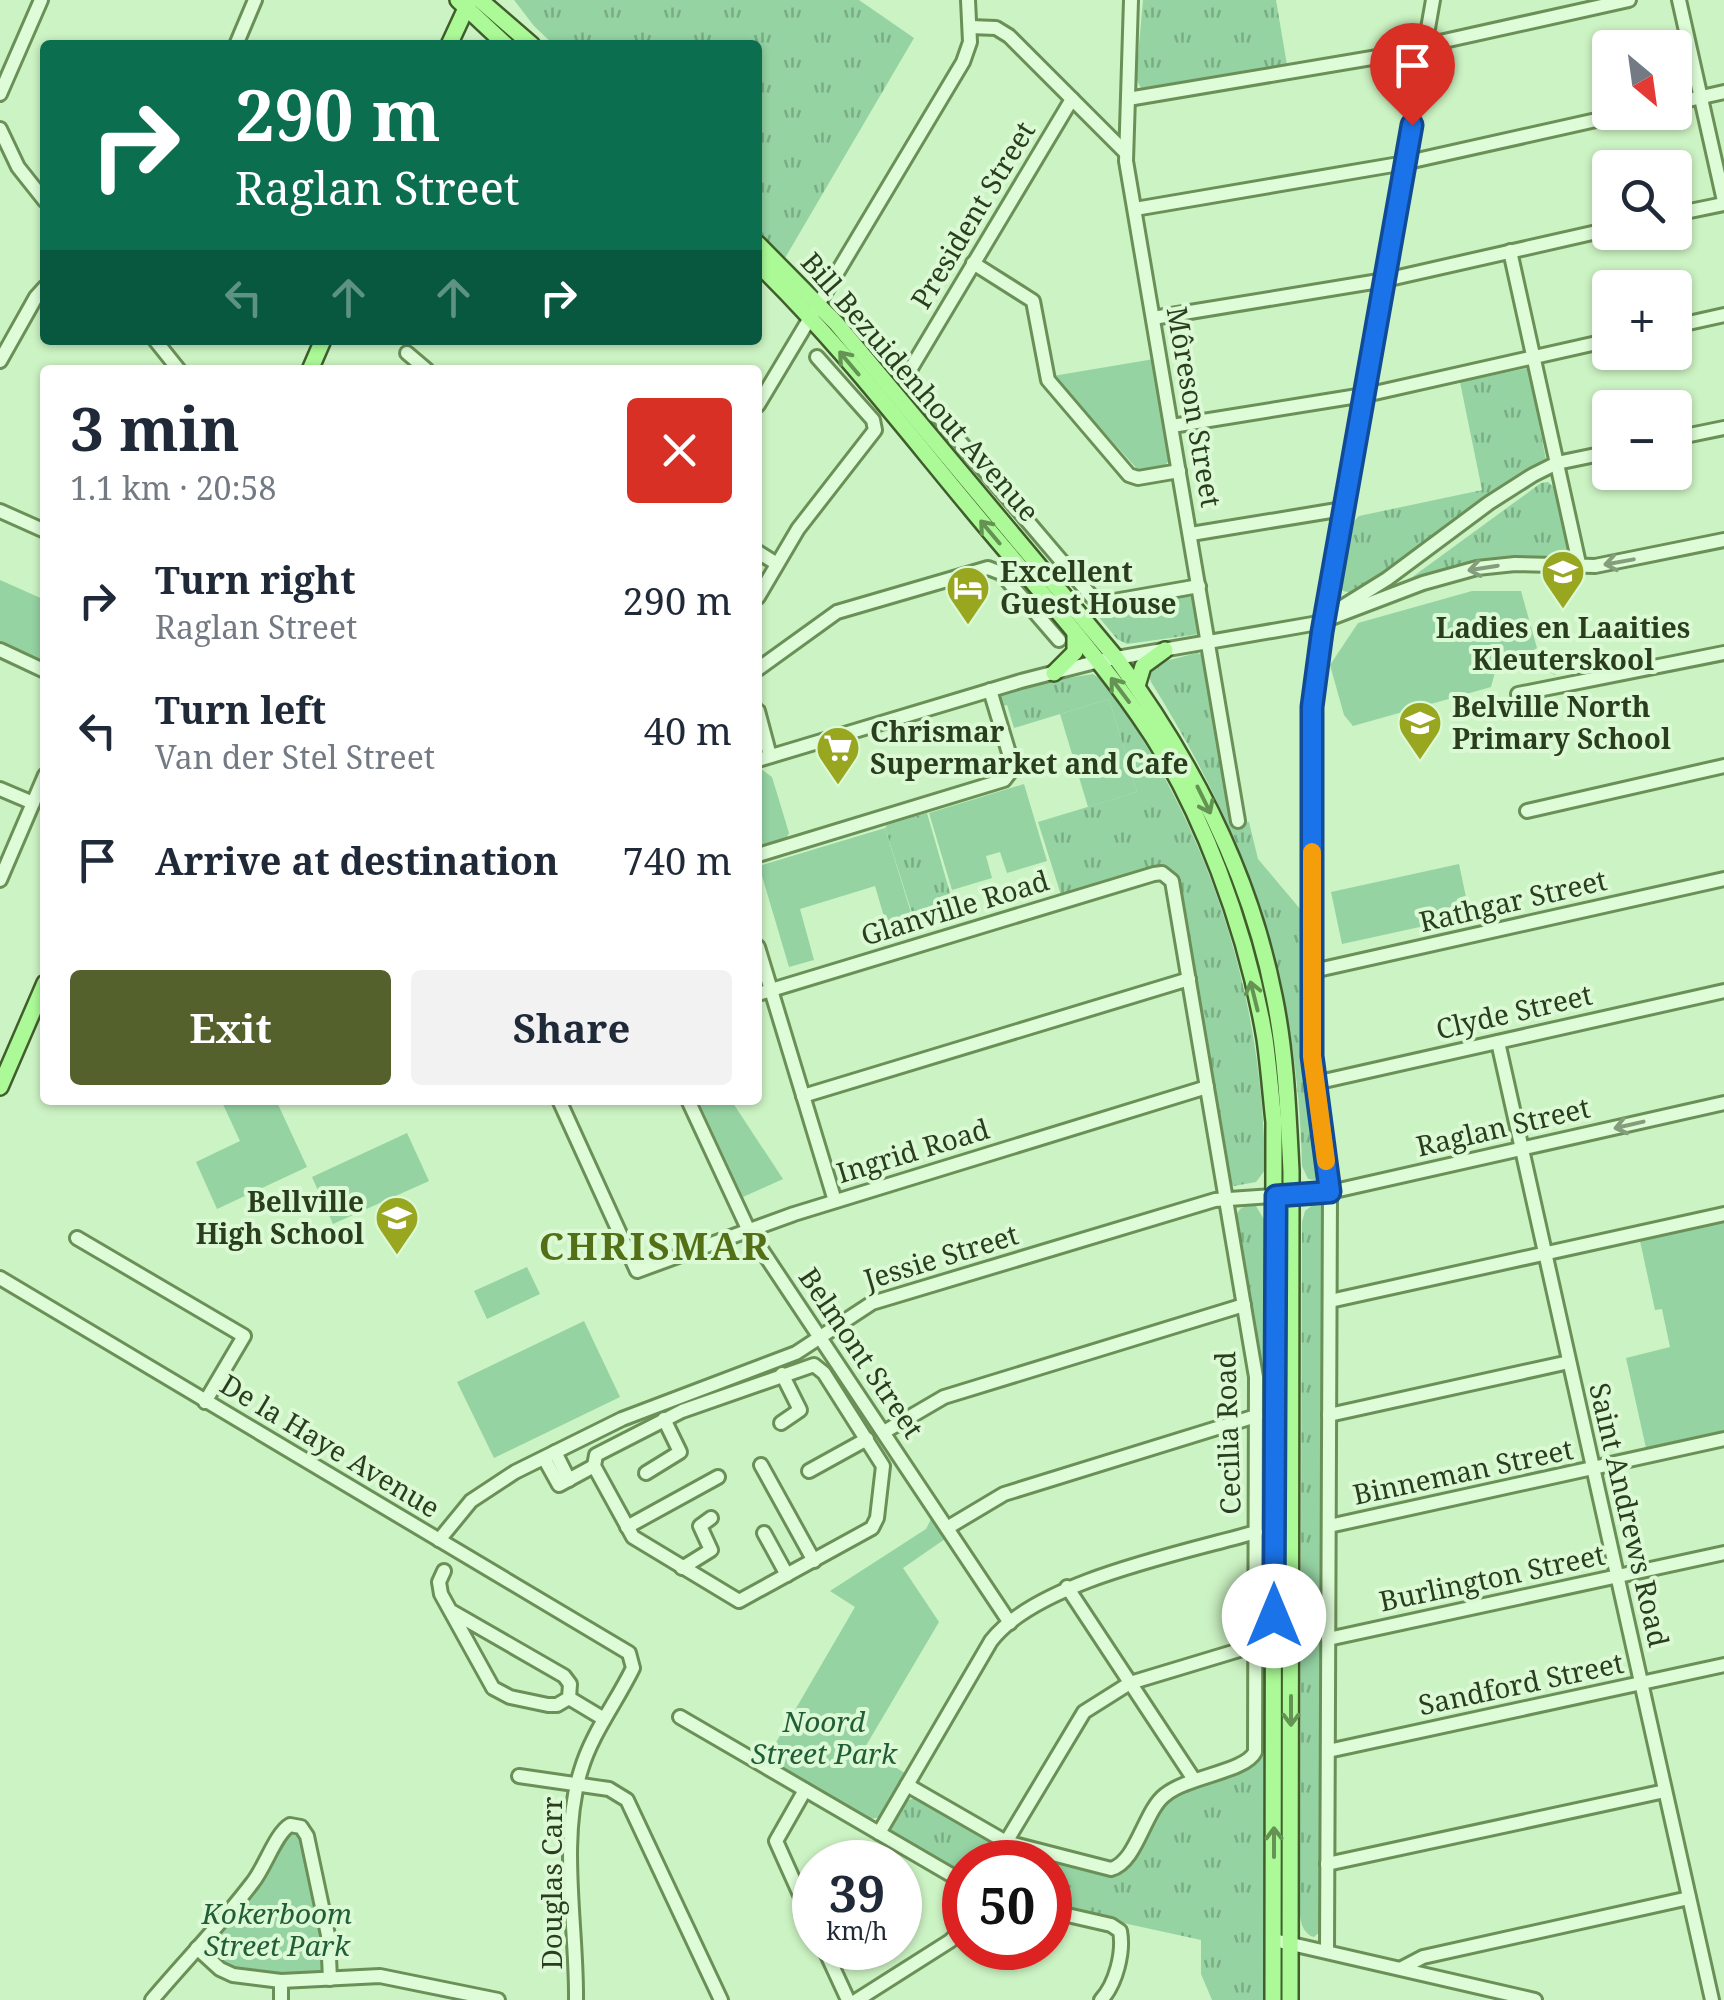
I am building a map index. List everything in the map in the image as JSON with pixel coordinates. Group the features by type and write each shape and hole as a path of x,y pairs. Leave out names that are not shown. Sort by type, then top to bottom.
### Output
{"main road":[{"path":"451,40 468,2"},
{"path":"468,2 502,40"},
{"path":"468,2 525,40"},
{"name":"Bill Bezuidenhout Avenue","path":"762,249 1137,686 1192,774 1225,842 1248,903 1274,994 1285,1070 1282,1941 1290,2000"},
{"name":"Bill Bezuidenhout Avenue","path":"762,267 815,311 1099,661 1142,719 1176,778 1232,908 1264,1039 1284,1195"},
{"path":"1054,673 1075,652 1075,633"},
{"path":"1137,686 1143,666 1165,650"},
{"path":"0,1087 40,995"},
{"name":"Bill Bezuidenhout Avenue","path":"1273,2000 1282,1941"}],"street":[{"path":"0,94 41,0"},
{"path":"238,40 255,0"},
{"path":"762,398 968,50 968,0"},
{"name":"Môreson Street","path":"1131,0 1126,154 1238,821"},
{"path":"1327,1951 1330,1192 1315,1082 1312,707 1322,621 1434,0"},
{"path":"1128,99 1424,49 1435,43 1629,0"},
{"path":"1679,0 1724,202 1692,210"},
{"path":"970,27 996,28 1009,36 1126,154"},
{"path":"1692,99 1724,92"},
{"name":"President Street","path":"1072,99 910,370 914,389 1092,597 1112,601 1199,586"},
{"path":"1097,125 1126,120"},
{"path":"1135,210 1406,162 1592,121"},
{"path":"0,129 5,156 40,195"},
{"path":"1153,318 1385,280 1592,233"},
{"path":"1510,251 1580,568"},
{"path":"972,263 1034,301 1048,380 1129,475 1138,478 1180,471"},
{"path":"0,361 40,293"},
{"path":"1692,322 1724,315"},
{"path":"1172,426 1364,394 1592,344"},
{"path":"159,345 175,365"},
{"path":"407,353 421,365"},
{"path":"762,591 798,530 875,430 873,420 817,357"},
{"path":"1692,435 1724,428"},
{"path":"1322,621 1388,579 1496,498 1558,464 1592,456"},
{"path":"1191,534 1343,509"},
{"path":"0,511 40,529"},
{"path":"764,758 1099,661 1322,621 1476,568 1515,564 1580,568 1724,540"},
{"path":"762,555 777,564"},
{"path":"762,666 837,612 988,568 1001,573 1059,640"},
{"path":"0,650 40,669"},
{"path":"1518,694 1724,653"},
{"path":"762,854 1004,780 1012,763 990,690"},
{"path":"1527,811 1724,766"},
{"path":"0,880 40,787"},
{"path":"0,789 33,803"},
{"name":"Glanville Road","path":"764,992 1154,874 1166,875"},
{"name":"Cecilia Road","path":"1166,875 1173,885 1256,1377 1256,1748 1245,1764 1193,1778"},
{"name":"Rathgar Street","path":"1313,972 1724,880"},
{"path":"803,1096 1189,978"},
{"name":"Clyde Street","path":"1315,1082 1724,991"},
{"path":"764,992 803,1096 835,1201"},
{"name":"Saint Andrews Road","path":"1498,1042 1712,2000"},
{"name":"Ingrid Road","path":"560,1105 637,1271 835,1201 1207,1087"},
{"name":"Raglan Street","path":"1284,1195 1330,1192 1724,1104"},
{"name":"Belmont Street","path":"690,1105 748,1231 1010,1623"},
{"name":"Jessie Street","path":"439,1540 460,1512 490,1486 553,1463 622,1419 796,1353 872,1303 1226,1198 1284,1195"},
{"path":"1330,1301 1724,1214"},
{"path":"77,1238 244,1336 205,1402"},
{"name":"De la Haye Avenue","path":"0,1278 624,1649 632,1659"},
{"path":"884,1432 944,1397 1244,1305"},
{"path":"1330,1415 1570,1362"},
{"path":"810,1365 819,1367 883,1466 876,1522 869,1530 740,1600 642,1545 594,1466 596,1456 664,1419 782,1374 810,1365"},
{"path":"780,1423 796,1414 800,1406 782,1374"},
{"path":"947,1528 1004,1494 1256,1416"},
{"path":"646,1473 680,1452 664,1419"},
{"path":"809,1471 867,1439"},
{"name":"Binneman Street","path":"1329,1526 1724,1439"},
{"path":"553,1463 564,1482 594,1466"},
{"path":"761,1465 814,1560"},
{"path":"628,1527 718,1477"},
{"path":"682,1568 711,1550 700,1526 711,1518"},
{"path":"879,1834 990,1641 1010,1623 1066,1587 1256,1532"},
{"path":"764,1533 788,1576"},
{"name":"Burlington Street","path":"1328,1639 1724,1553"},
{"path":"444,1571 438,1587 486,1678 500,1694 557,1706 569,1698"},
{"path":"1066,1587 1193,1778 1161,1798 1124,1862 1116,1868 1072,1859"},
{"path":"450,1611 564,1676 570,1684 569,1698"},
{"path":"1007,1840 1078,1718 1130,1683 1256,1646"},
{"name":"Douglas Carr","path":"576,2000 572,1866 577,1785 588,1751 631,1672 632,1659"},
{"name":"Sandford Street","path":"1328,1751 1724,1665"},
{"path":"569,1698 604,1719"},
{"path":"680,1717 942,1871"},
{"path":"519,1776 614,1791 630,1804 721,2000"},
{"path":"907,1786 1002,1840"},
{"path":"792,1877 776,1841 805,1790"},
{"path":"1328,1864 1665,1790"},
{"path":"152,2000 253,1882 287,1826 298,1825 307,1836 328,1934 330,1980"},
{"path":"1402,1968 1422,1957 1689,1898"},
{"path":"1072,1916 1120,1931 1122,1942 1113,1984 1101,2000"},
{"path":"1282,1941 1532,2000"},
{"path":"857,2000 942,1946"},
{"path":"197,1948 229,1974 281,1981 380,1976 460,1996 498,2000"},
{"path":"834,1970 848,2000"},
{"path":"281,1981 281,2000"}],"green space":[{"path":"514,0 859,0 914,38 785,258 762,236 762,40 549,40"},
{"path":"1143,0 1276,0 1287,65 1141,88 1136,79"},
{"path":"1154,359 1170,460 1164,466 1139,471 1053,376"},
{"path":"1528,368 1546,460 1527,469 1385,575 1353,593 1343,591 1339,574 1341,552 1348,531 1359,516 1482,490 1460,382"},
{"path":"1548,482 1554,487 1571,563 1511,562 1400,586 1541,483"},
{"path":"0,580 40,598 40,658 38,662 0,645"},
{"path":"1472,591 1521,591 1537,648 1532,651 1560,667 1555,675 1527,659 1530,652 1495,672 1491,687 1353,726 1344,715 1330,665 1358,623"},
{"path":"1186,595 1195,599 1199,634 1127,644 1117,639 1088,604 1089,601 1103,607"},
{"path":"1197,653 1204,655 1243,822 1249,822 1258,859 1305,910 1308,1066 1322,1169 1315,1180 1308,1179 1302,1166 1290,1035 1261,913 1215,797 1148,672 1153,664"},
{"path":"1093,674 1122,704 1171,790 1216,894 1247,1002 1256,1057 1265,1170 1256,1182 1234,1186 1229,1182 1175,874 1160,867 1061,895 1038,822 1137,792 1109,699 1014,728 1007,705 1000,707 998,699 1004,692 1054,677 1055,680"},
{"path":"1109,699 1137,792 1088,807 1060,714"},
{"path":"762,770 772,777 789,833 784,843 762,850"},
{"path":"1024,784 1047,861 1007,873 1000,852 986,856 992,878 952,890 929,813"},
{"path":"927,813 957,917 917,929 885,828"},
{"path":"885,828 916,929 890,937 875,886 800,909 814,960 789,967 762,865"},
{"path":"1459,864 1470,916 1342,944 1331,892"},
{"path":"223,1105 278,1105 307,1167 217,1209 196,1162 240,1141"},
{"path":"700,1105 734,1105 783,1179 743,1197"},
{"path":"407,1133 429,1181 333,1224 312,1177"},
{"path":"1316,1202 1324,1206 1322,1930 1314,1937 1302,1925 1300,1907 1302,1222 1305,1211"},
{"path":"1248,1205 1256,1206 1265,1221 1266,1373 1261,1373 1235,1217"},
{"path":"1724,1222 1724,1430 1646,1448 1626,1358 1670,1347 1662,1309 1655,1310 1640,1241"},
{"path":"527,1267 540,1294 487,1319 474,1291"},
{"path":"584,1321 620,1397 494,1458 457,1382"},
{"name":"Noord Street Park","path":"931,1519 945,1539 903,1568 939,1622 864,1749 905,1773 880,1817 871,1819 767,1758 855,1607 830,1591 926,1529"},
{"path":"1264,1757 1264,2000 1212,2000 1201,1974 1201,1940 1072,1912 1072,1866 1106,1873 1153,1814 1175,1794"},
{"path":"915,1798 989,1840 942,1840 942,1864 922,1852 922,1840 903,1840 890,1832 905,1801"},
{"name":"Kokerboom Street Park","path":"292,1831 301,1834 323,1927 324,1969 319,1973 277,1975 249,1972 223,1963 211,1955 209,1942 264,1875 283,1837"}],"slow traffic":[{"path":"1312,852 1312,1056 1326,1161"}],"place":[{"name":"Ladies en Laaities Kleuterskool","path":"1563,610"},
{"name":"Excellent Guest House","path":"968,626"},
{"name":"Belville North Primary School","path":"1420,761"},
{"name":"Chrismar Supermarket and Cafe","path":"838,786"},
{"name":"Bellville High School","path":"397,1256"}],"district":[{"name":"CHRISMAR","path":"655,1247"}],"route":[{"path":"1274,1616 1276,1196 1330,1192 1312,1056 1312,707 1412,125"}]}
